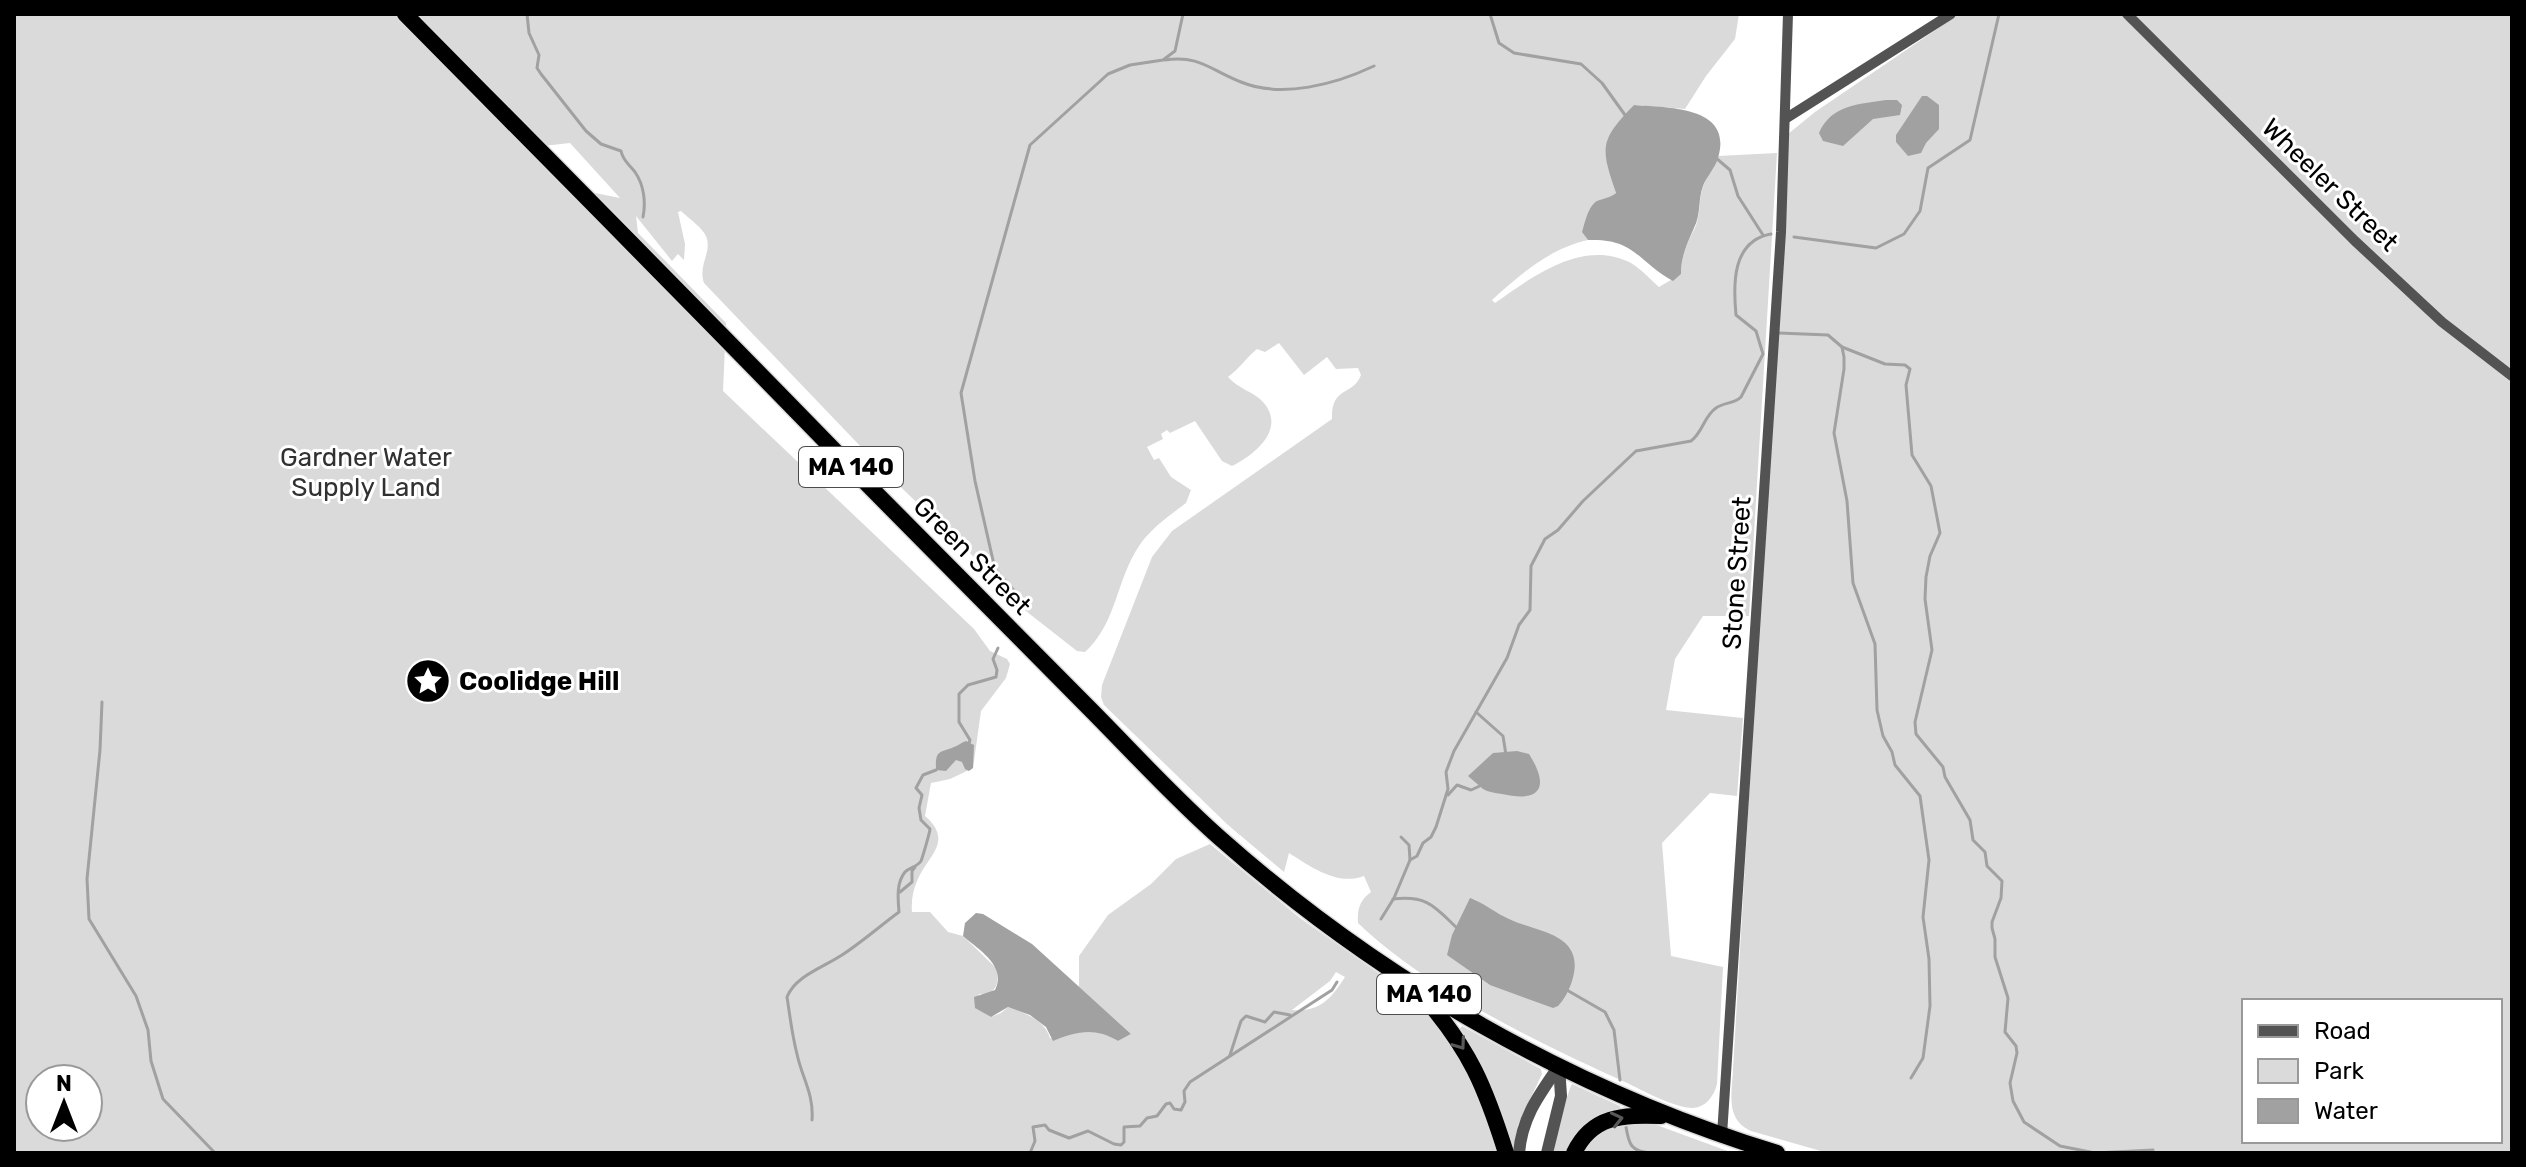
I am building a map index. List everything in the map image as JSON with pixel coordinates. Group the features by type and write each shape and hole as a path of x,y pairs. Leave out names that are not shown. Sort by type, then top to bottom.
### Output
{"highway":[{"name":"Green Street","path":"405,14 1186,807 1300,903 1412,983 1477,1023 1559,1066"},
{"path":"1412,983 1472,1063 1489,1099 1506,1153"},
{"name":"MA 140","path":"1559,1066 1674,1117 1777,1153"},
{"path":"1574,1153 1587,1132 1606,1121 1628,1116 1674,1117"}],"street":[{"name":"Stone Street","path":"1722,1135 1781,232 1788,14"},
{"path":"1785,119 1951,14"},
{"name":"Wheeler Street","path":"2127,14 2366,251 2442,322 2512,376"},
{"path":"1519,1153 1530,1107 1559,1066"},
{"path":"1547,1153 1561,1096 1559,1066"}],"green space":[{"name":"Gardner Water Supply Land","path":"14,14 1739,14 1735,39 1685,109 1634,105 1617,129 1606,154 1616,193 1606,200 1582,231 1588,240 1549,256 1492,300 1495,303 1559,264 1595,255 1613,256 1631,263 1659,287 1681,274 1685,250 1698,219 1702,190 1718,156 1777,153 1749,616 1703,616 1675,659 1666,710 1743,718 1737,796 1710,793 1662,843 1671,956 1723,967 1717,1084 1706,1103 1693,1108 1649,1094 1520,1032 1417,970 1358,923 1360,905 1371,892 1364,876 1334,877 1289,853 1284,872 1228,825 1104,705 1102,685 1152,557 1172,531 1332,419 1335,401 1361,375 1358,368 1336,369 1327,357 1304,375 1279,343 1265,352 1257,349 1228,377 1260,399 1270,413 1269,432 1258,448 1232,466 1222,461 1195,421 1170,433 1167,430 1161,434 1163,439 1147,447 1154,460 1159,458 1171,477 1191,490 1186,503 1154,528 1139,546 1104,628 1085,652 1077,651 1022,608 1020,601 886,473 704,283 702,271 707,239 700,228 681,211 678,212 685,244 684,260 678,254 672,261 636,216 638,233 726,323 723,391 974,629 990,651 1007,659 1010,664 1006,678 981,711 973,768 950,779 931,783 925,816 938,833 938,841 916,883 912,899 912,912 930,912 948,932 963,936 997,969 995,988 989,993 979,994 976,1008 991,1017 1008,1007 1021,1012 1039,1022 1053,1039 1088,1031 1118,1041 1131,1034 1079,987 1079,956 1108,915 1151,884 1176,859 1210,844 1300,918 1415,999 1460,1053 1501,1153 14,1153","holes":["570,143 620,198 575,189 534,147","1474,899 1510,920 1557,938 1452,935","1336,972 1345,977 1323,1003 1310,1009 1292,1010 1330,981"]},
{"path":"1959,14 2512,14 2512,1153 1828,1153 1751,1131 1737,1120 1732,1105 1732,1088 1788,134 1815,112"},
{"path":"1462,1026 1541,1069 1542,1074 1518,1125 1514,1147 1510,1147 1485,1071 1460,1029"},
{"path":"1572,1084 1620,1106 1620,1111 1568,1153 1552,1153 1564,1106"},
{"path":"1643,1120 1733,1153 1583,1153 1608,1128"}],"water":[{"path":"1922,96 1939,105 1939,129 1921,153 1908,156 1896,142 1896,135"},
{"path":"1897,100 1902,105 1900,115 1873,119 1843,146 1823,141 1819,133 1838,111"},
{"path":"1634,105 1694,113 1716,128 1720,141 1717,162 1701,191 1698,218 1685,250 1681,274 1673,281 1626,247 1604,240 1588,240 1582,232 1594,203 1616,193 1607,165 1606,145 1615,127"},
{"path":"966,741 974,745 973,768 969,771 956,760 946,771 936,770 939,753"},
{"path":"1517,751 1529,754 1539,775 1540,784 1533,794 1515,796 1489,792 1468,776 1493,753"},
{"path":"1470,898 1509,919 1554,936 1571,950 1574,973 1558,1006 1553,1008 1490,985 1447,955 1452,935"},
{"path":"976,913 983,914 1032,944 1131,1034 1118,1041 1102,1034 1086,1032 1053,1041 1046,1027 1030,1015 1008,1007 991,1017 975,1008 974,997 995,990 998,981 990,959 963,936 965,923"}],"waterway":[{"path":"527,14 529,33 539,55 537,68 586,131 601,144 621,151 640,182 644,200 643,217"},
{"path":"1027,608 995,569 975,481 961,393 1030,145 1108,74 1130,65 1163,60 1175,51 1183,14"},
{"path":"1490,14 1499,43 1514,53 1581,64 1602,83 1625,115"},
{"path":"1794,237 1876,248 1904,234 1920,211 1928,168 1970,140 1999,14"},
{"path":"1165,60 1196,62 1241,82 1274,89 1309,87 1374,66"},
{"path":"1716,158 1730,170 1738,196 1763,235"},
{"path":"1381,919 1394,898 1410,860 1417,856 1436,827 1448,789 1446,772 1454,751 1507,658 1519,625 1530,610 1531,566 1545,539 1558,530 1583,501 1636,451 1691,441 1712,411 1741,397 1763,354 1756,331 1736,315 1735,278 1742,255 1749,245 1771,234"},
{"path":"1779,333 1828,335 1842,347 1844,357 1834,433 1847,501 1853,583 1875,644 1877,710 1883,736 1895,765 1920,796 1929,860 1923,917 1929,959 1930,1006 1923,1058 1911,1078"},
{"path":"1842,347 1885,364 1905,365 1910,369 1906,385 1912,455 1931,486 1940,533 1930,556 1926,577 1925,599 1932,650 1915,722 1916,734 1943,767 1945,777 1970,820 1973,840 1985,852 1987,866 2002,881 2001,898 1992,928 1995,957 2008,998 2005,1032 2016,1046 2017,1053 2010,1083 2013,1101 2024,1122 2060,1146 2095,1153 2153,1150"},
{"path":"969,743 959,722 959,694 968,685 996,677 993,659 998,648"},
{"path":"102,702 87,879 89,919 136,996 148,1030 151,1061 163,1099 215,1153"},
{"path":"1476,712 1503,736 1506,755"},
{"path":"812,1120 811,1102 795,1047 787,997 796,983 849,950 899,912 900,881 905,872 921,861 930,829 921,820 919,808 922,795 916,788 923,775 936,770"},
{"path":"1448,795 1457,785 1471,790 1482,785"},
{"path":"1401,837 1409,845 1410,860"},
{"path":"900,892 912,882 915,867"},
{"path":"1393,899 1415,899 1430,904 1458,929"},
{"path":"1030,1153 1035,1141 1033,1127 1045,1125 1049,1130 1069,1138 1088,1131 1121,1145 1124,1142 1124,1127 1140,1126 1147,1118 1157,1116 1166,1104 1170,1103 1174,1109 1181,1110 1185,1102 1184,1091 1190,1082 1332,990 1337,982"},
{"path":"1565,989 1605,1012 1614,1030 1620,1080"},
{"path":"1230,1055 1241,1021 1246,1016 1265,1022 1274,1012 1290,1015"},
{"path":"1626,1127 1632,1146 1650,1153"},
{"path":"991,1153 1013,1153"}],"place":[{"name":"Coolidge Hill","path":"428,681"}]}
